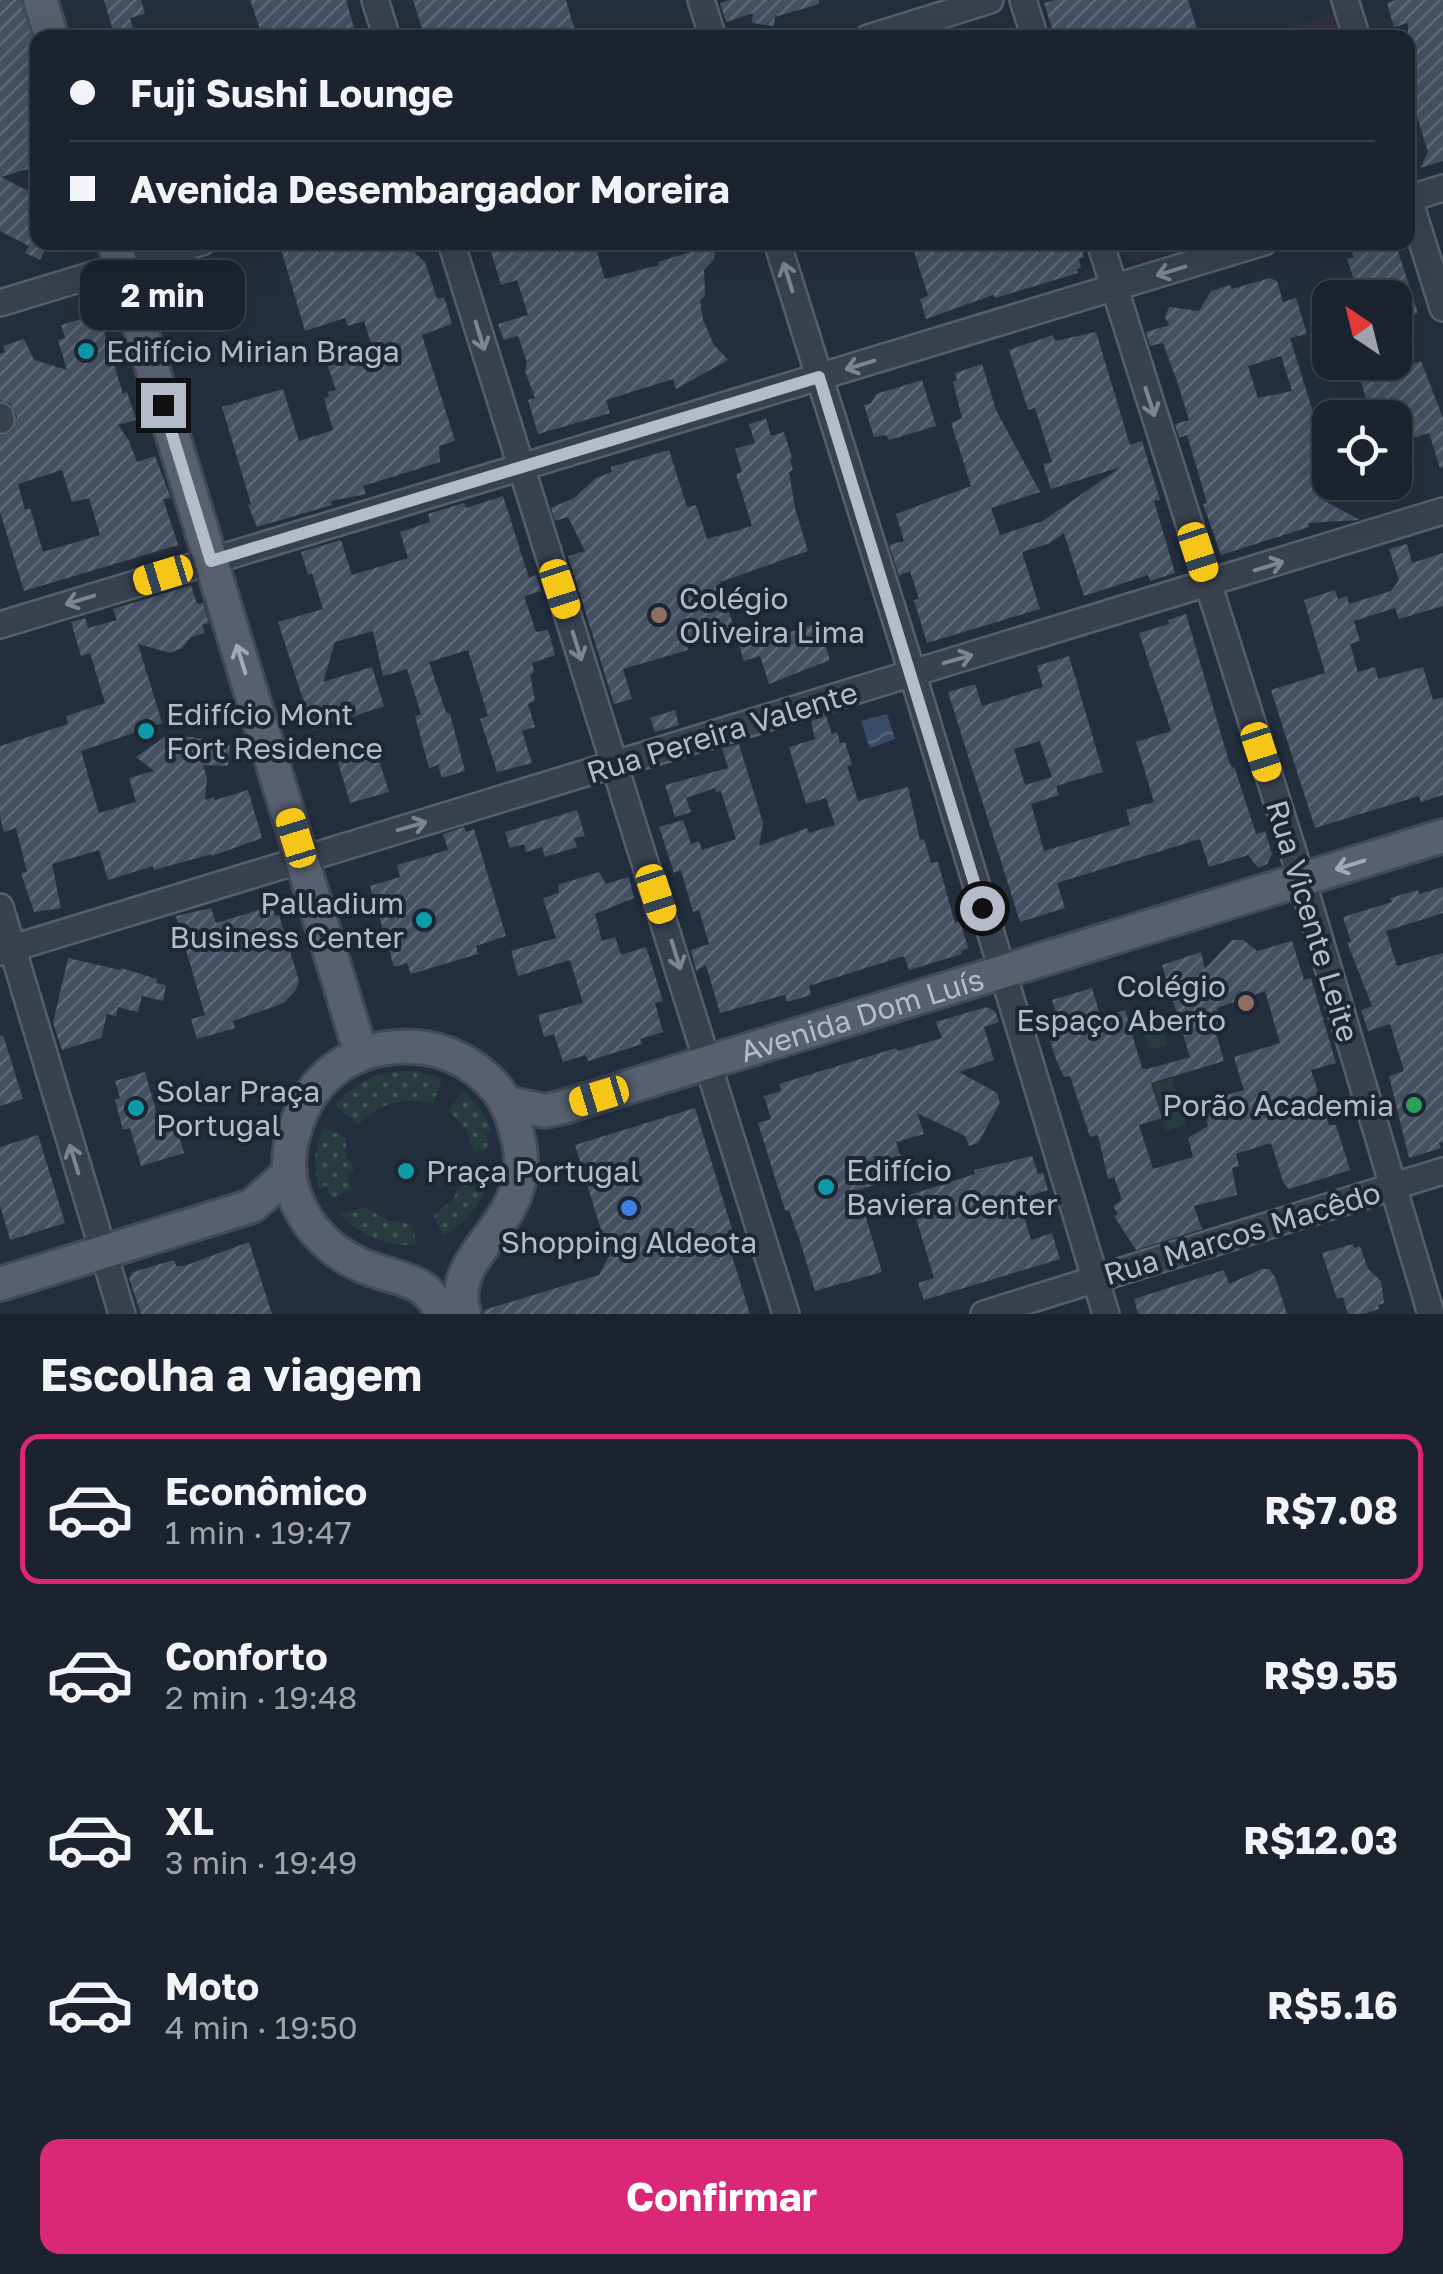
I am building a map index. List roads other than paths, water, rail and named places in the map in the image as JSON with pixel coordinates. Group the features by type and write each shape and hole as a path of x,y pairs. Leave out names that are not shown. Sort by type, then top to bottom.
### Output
{"main road":[{"path":"40,0 49,30"},
{"path":"118,255 362,1054"},
{"name":"Avenida Dom Luís","path":"507,1104 545,1111 1443,836"},
{"path":"440,1314 426,1289 408,1279 370,1269 329,1246 300,1210 290,1172 290,1149 307,1100 331,1072 362,1054 390,1047 441,1051 474,1067 507,1104 520,1149 519,1181 512,1206 463,1275 460,1301 464,1314"},
{"path":"0,1284 252,1206 290,1172"}],"street":[{"path":"375,0 384,30"},
{"path":"702,0 711,30"},
{"path":"894,30 990,0"},
{"path":"1023,0 1032,30"},
{"path":"1346,0 1355,30"},
{"path":"1415,196 1443,188"},
{"path":"1415,220 1443,308"},
{"path":"0,304 118,255 150,250"},
{"path":"454,250 786,1314"},
{"path":"779,250 1106,1314"},
{"name":"Rua Vicente Leite","path":"1102,250 1302,880 1431,1314"},
{"path":"0,625 1238,250"},
{"name":"Rua Pereira Valente","path":"6,950 1443,511"},
{"path":"0,907 6,950 122,1314"},
{"name":"Rua Marcos Macêdo","path":"984,1314 1443,1171"}],"water":[{"path":"887,714 895,739 870,748 861,721"}],"place":[{"name":"Edifício Mirian Braga","path":"86,351"},
{"name":"Colégio Oliveira Lima","path":"659,615"},
{"name":"Edifício Mont Fort Residence","path":"146,731"},
{"name":"Palladium Business Center","path":"424,920"},
{"name":"Colégio Espaço Aberto","path":"1246,1003"},
{"name":"Porão Academia","path":"1414,1105"},
{"name":"Solar Praça Portugal","path":"136,1108"},
{"name":"Praça Portugal","path":"406,1171"},
{"name":"Edifício Baviera Center","path":"826,1187"},
{"name":"Shopping Aldeota","path":"629,1208"}]}
